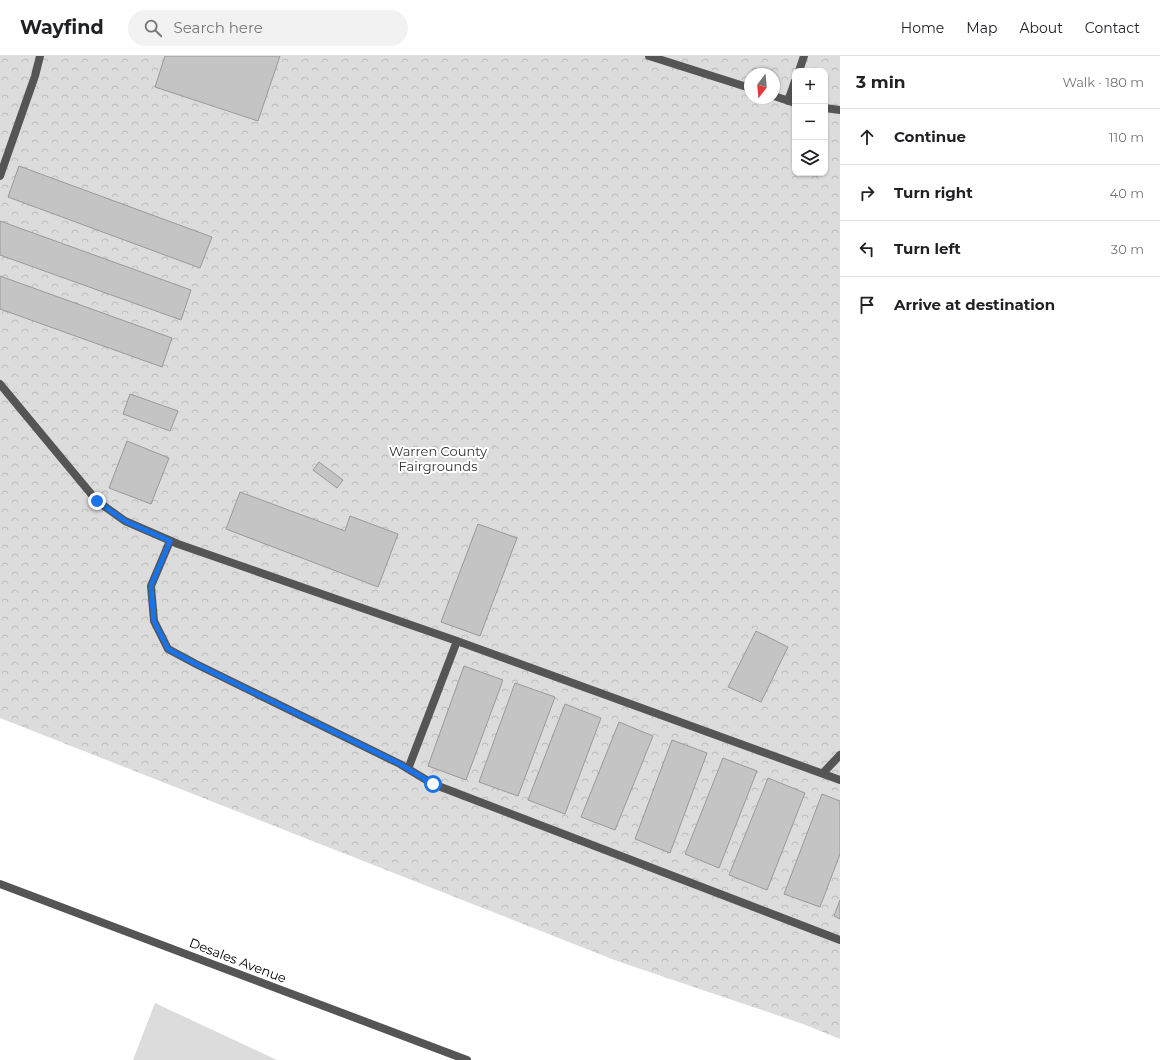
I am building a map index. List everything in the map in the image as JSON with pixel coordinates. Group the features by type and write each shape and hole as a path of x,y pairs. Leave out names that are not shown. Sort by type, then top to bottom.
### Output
{"street":[{"path":"0,176 35,76 40,56"},
{"path":"649,56 744,86"},
{"path":"800,68 804,56"},
{"path":"780,98 792,102"},
{"path":"828,108 840,110"},
{"path":"0,384 97,501 125,521 170,541 457,641 840,780"},
{"path":"170,541 151,586 154,621 168,649 408,769 433,784 840,940"},
{"path":"408,769 457,641"},
{"path":"823,773 840,755"},
{"name":"Desales Avenue","path":"0,884 467,1060"}],"green space":[{"name":"Warren County Fairgrounds","path":"0,56 840,56 840,1039 803,1024 617,961 0,718"},
{"path":"155,1003 277,1060 133,1060"}],"building":[{"path":"165,56 280,56 258,121 155,87"},
{"path":"19,166 212,237 200,268 8,197"},
{"path":"0,221 191,290 181,320 0,255"},
{"path":"0,276 172,338 162,367 0,309"},
{"path":"130,394 178,411 170,431 123,414"},
{"path":"127,441 169,458 151,504 109,488"},
{"path":"319,462 343,480 337,488 313,470"},
{"path":"240,492 345,531 350,516 398,534 378,587 226,529"},
{"path":"478,524 517,538 480,636 441,622"},
{"path":"756,631 788,647 761,702 728,687"},
{"path":"464,666 503,680 466,780 428,766"},
{"path":"515,683 555,697 518,796 479,782"},
{"path":"565,704 601,718 565,814 528,800"},
{"path":"619,722 653,736 615,830 581,817"},
{"path":"672,740 707,753 670,853 635,839"},
{"path":"723,758 757,771 719,868 685,854"},
{"path":"768,778 805,793 767,890 729,875"},
{"path":"822,794 840,801 840,854 820,907 784,894"},
{"path":"840,900 840,919 834,916"}],"route":[{"path":"97,501 125,521 170,541 151,586 154,621 168,649 400,764 433,784"}]}
